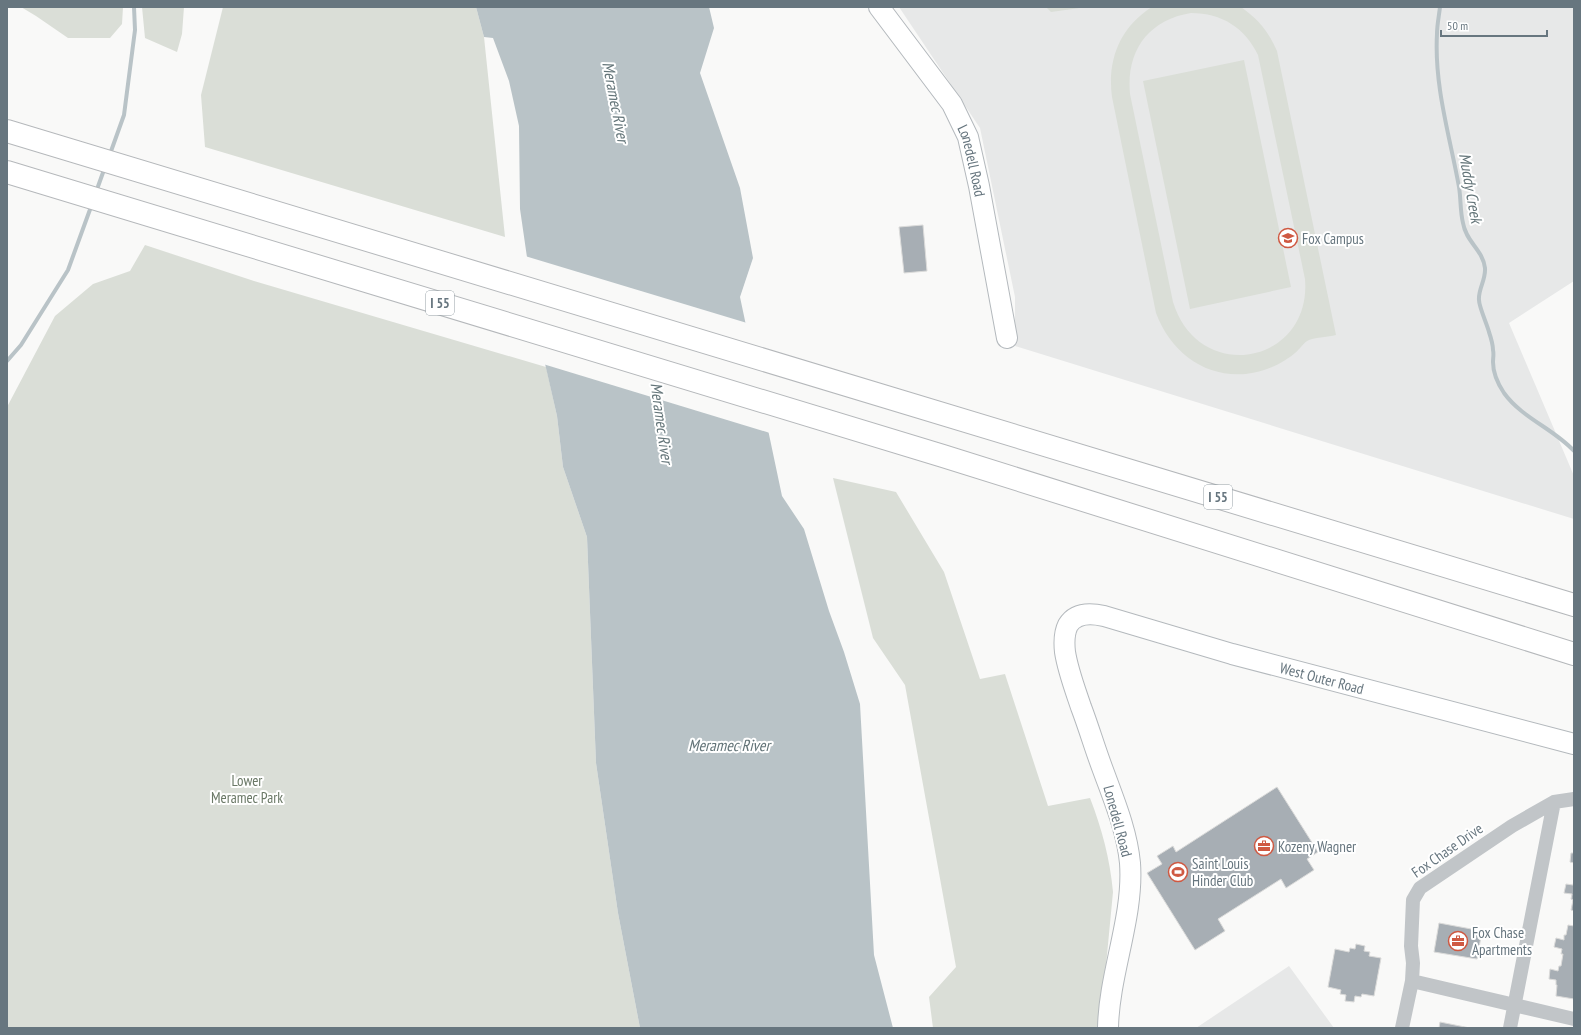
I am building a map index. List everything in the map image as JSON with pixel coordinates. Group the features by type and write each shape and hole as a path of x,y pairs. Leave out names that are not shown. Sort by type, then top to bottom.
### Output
{"highway":[{"name":"I 55","path":"7,131 1574,605"},
{"name":"I 55","path":"7,172 872,434 1574,654"}],"street":[{"name":"Lonedell Road","path":"879,7 952,104 968,137 977,174 1007,338"},
{"name":"West Outer Road","path":"1071,621 1087,614 1104,616 1232,654 1574,744"},
{"name":"Lonedell Road","path":"1071,621 1064,639 1069,672 1120,819 1130,863 1130,887 1111,992 1108,1028"},
{"name":"Fox Chase Drive","path":"1402,1028 1412,981 1413,963 1411,946 1413,900 1420,888 1507,829 1554,802 1574,799"},
{"path":"1510,1028 1554,802"},
{"path":"1412,981 1574,1019"}],"shaded area":[{"name":"Fox Campus","path":"899,7 1574,7 1574,281 1509,323 1574,476 1574,519 1015,346 1015,297 980,128"},
{"path":"1289,966 1334,1028 1196,1028"}],"green space":[{"path":"21,7 123,7 122,24 110,38 68,38"},
{"path":"142,7 184,7 182,34 177,52 145,38"},
{"path":"223,7 476,7 484,37 505,237 205,147 201,95"},
{"path":"1046,7 1087,7 1051,12"},
{"path":"1152,7 1241,7 1253,16 1262,26 1277,51 1336,335 1315,338 1305,342 1290,357 1272,367 1254,373 1236,374 1219,372 1202,366 1188,357 1175,345 1164,330 1156,313 1112,97 1111,83 1114,58 1118,46 1132,24","holes":["1191,13 1222,19 1231,24 1253,45 1258,55 1305,279 1302,308 1291,330 1273,346 1251,354 1228,354 1206,346 1186,329 1173,302 1130,94 1132,64 1136,51 1143,40 1152,30 1176,17"]},
{"path":"1244,60 1291,287 1190,309 1143,81"},
{"name":"Lower Meramec Park","path":"145,245 254,281 546,367 557,416 563,467 587,537 596,763 618,913 640,1028 7,1028 7,407 55,316 93,284 130,271"},
{"path":"833,478 896,492 944,572 980,679 1005,674 1048,806 1090,798 1105,844 1113,892 1100,1028 933,1028 929,997 956,967 905,685 873,638"}],"water":[{"name":"Meramec River","path":"476,7 709,7 714,28 700,73 740,188 753,258 740,297 782,496 804,529 860,704 874,955 893,1028 640,1028 618,913 596,763 587,537 563,467 557,416 538,333 520,209 519,126 509,81 493,38 484,37"}],"pier":[{"path":"525,256 747,323 770,433 543,364 536,333"}],"building":[{"path":"923,225 927,271 904,273 899,227"},
{"path":"1277,787 1318,852 1307,859 1314,870 1286,888 1281,879 1218,919 1225,931 1195,950 1147,873 1162,864 1157,856 1173,846 1176,852"},
{"path":"1571,853 1574,853 1574,863 1570,862"},
{"path":"1574,880 1574,911 1571,910 1573,900 1571,899 1572,894 1564,893 1566,884 1573,885"},
{"name":"Fox Chase Apartments","path":"1439,923 1482,931 1477,959 1434,952"},
{"path":"1568,925 1574,926 1574,999 1556,996 1556,980 1549,979 1550,969 1558,971 1559,966 1561,966 1563,954 1561,954 1562,949 1554,947 1556,938 1564,940 1564,935 1566,935"},
{"path":"1356,944 1365,946 1364,951 1370,952 1369,956 1381,958 1374,996 1362,994 1361,997 1355,996 1354,1002 1345,1001 1346,995 1340,994 1341,990 1328,987 1335,949 1349,952 1350,948 1355,949"},
{"path":"1440,1022 1470,1028 1439,1028"}],"waterway":[{"path":"110,154 124,115 135,30 134,7"},
{"name":"Muddy Creek","path":"1440,7 1437,31 1440,92 1459,187 1463,223 1467,236 1484,262 1485,272 1479,300 1492,343 1493,366 1495,374 1502,390 1511,402 1529,417 1557,436 1574,451"},
{"path":"96,192 105,167"},
{"path":"7,361 21,345 68,270 92,204"}],"place":[{"name":"Fox Campus","path":"1288,238"},
{"name":"Kozeny Wagner","path":"1264,846"},
{"name":"Saint Louis Hinder Club","path":"1178,872"},
{"name":"Fox Chase Apartments","path":"1458,941"}]}
